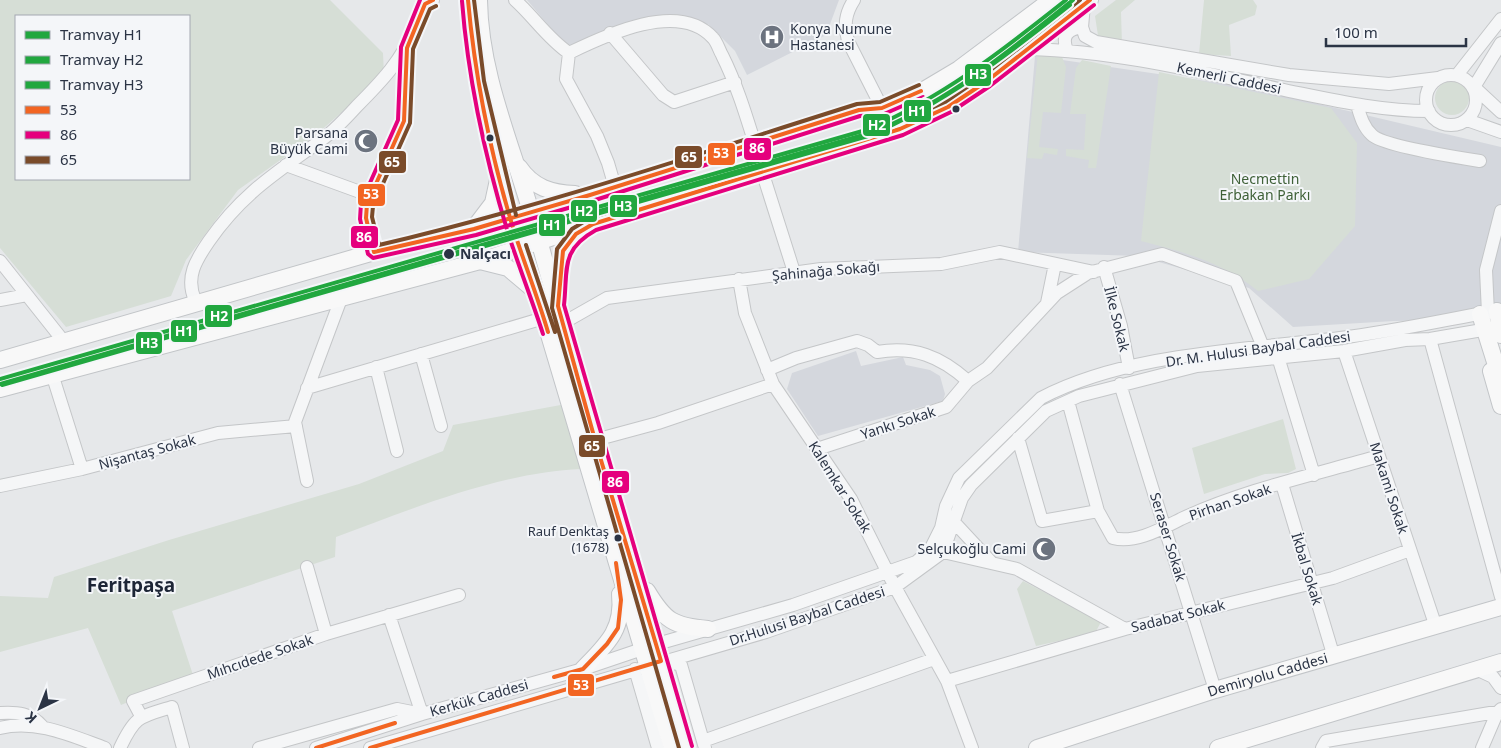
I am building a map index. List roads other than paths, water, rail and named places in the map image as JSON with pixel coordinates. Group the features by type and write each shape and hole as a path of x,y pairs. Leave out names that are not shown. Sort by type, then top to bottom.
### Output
{"main road":[{"path":"468,0 470,32 498,171 510,217 544,318 618,572 650,646"},
{"path":"479,0 480,33 486,63 531,211 595,440 631,560 650,646 648,665 672,748"},
{"path":"0,360 374,252 474,228 615,187 754,141 858,110 882,108 917,94 959,69 1051,0"},
{"path":"0,389 53,377 342,296 480,261 900,129 948,107 1029,49 1087,2"},
{"path":"515,160 528,178 544,189 564,194 590,194"},
{"path":"474,228 493,203 497,194 498,171"},
{"path":"558,306 562,251 576,234 593,224"},
{"path":"480,261 508,268 536,292"},
{"path":"1494,320 1490,368 1501,406"},
{"path":"1492,354 1501,381"},
{"path":"631,560 657,607 666,618 685,627 708,629"},
{"path":"583,669 607,644 618,628 621,600 618,572"},
{"name":"Demiryolu Caddesi","path":"1037,748 1215,690 1501,606"},
{"path":"1218,748 1501,662"},
{"path":"648,665 686,748"}],"street":[{"path":"192,304 195,300 190,287 194,267 203,249 232,209 254,188 326,136 392,71 407,48 425,4 433,0"},
{"path":"515,0 534,18 555,44 569,53"},
{"path":"854,0 846,18 845,29 848,41 882,108"},
{"path":"1068,50 1064,43 1066,35 1072,28 1082,27 1087,2"},
{"path":"569,53 610,33 676,18 692,22 714,38 735,82 754,141"},
{"path":"1457,75 1501,19"},
{"name":"Kemerli Caddesi","path":"1082,27 1085,36 1096,42 1289,75 1389,84 1438,78"},
{"path":"610,33 663,95 674,102 735,82"},
{"path":"1501,43 1474,88 1476,108 1467,120 1453,125 1439,122 1429,111 1426,96 1432,83 1438,78 1457,75 1464,77 1474,88 1501,112"},
{"path":"374,252 366,218 371,196 404,121 407,48"},
{"name":"Kemerli Caddesi","path":"1029,49 1068,50 1143,59 1357,105 1398,111 1429,111"},
{"path":"569,53 566,79 596,136 608,163 615,187"},
{"path":"1357,105 1361,120 1372,136 1423,151 1480,161"},
{"path":"1467,120 1501,133"},
{"path":"286,164 371,196"},
{"path":"762,171 794,272"},
{"path":"1494,320 1486,270 1501,212"},
{"name":"Şahinağa Sokağı","path":"563,323 607,298 821,269 941,264 1000,252 1056,264 1101,269"},
{"path":"1101,269 1162,254 1236,281 1263,348"},
{"path":"0,262 64,342"},
{"path":"1046,304 1056,264"},
{"name":"Yankı Sokak","path":"817,449 946,407 968,382 987,368 1057,293 1101,269"},
{"name":"İlke Sokak","path":"1101,269 1121,326 1129,368"},
{"name":"Kalemkar Sokak","path":"739,279 744,313 773,384 851,499 887,573 947,681 972,748"},
{"path":"0,300 27,295"},
{"path":"307,481 295,422 342,296"},
{"path":"307,388 544,318"},
{"name":"Dr. M. Hulusi Baybal Caddesi","path":"943,552 962,498 971,485 1046,411 1068,401 1120,384 1197,366 1344,352 1405,340 1430,339 1494,320"},
{"name":"Dr. M. Hulusi Baybal Caddesi","path":"916,562 930,550 941,528 946,506 960,478 1041,398 1082,381 1129,368 1197,354 1263,348 1494,320"},
{"path":"1430,339 1501,597"},
{"path":"767,370 796,358 856,341 868,345 877,352 892,349 917,351 949,364 968,382"},
{"name":"Makami Sokak","path":"1344,352 1435,624"},
{"path":"421,354 441,426"},
{"path":"1278,357 1314,475"},
{"path":"376,367 397,451"},
{"path":"53,377 82,469"},
{"path":"595,440 658,423 773,384"},
{"name":"Seraser Sokak","path":"1120,384 1215,690"},
{"name":"Pirhan Sokak","path":"1068,401 1098,511 1113,538 1126,542 1165,527 1209,506 1379,456"},
{"name":"Nişantaş Sokak","path":"0,486 82,469 218,433 296,426"},
{"path":"1018,438 1042,520 1098,511"},
{"name":"İkbal Sokak","path":"1282,484 1333,654"},
{"path":"953,521 992,563"},
{"name":"Sadabat Sokak","path":"947,681 1125,629 1333,578 1410,550"},
{"path":"943,552 1017,568 1125,629"},
{"name":"Dr.Hulusi Baybal Caddesi","path":"648,665 766,632 895,587 943,552"},
{"name":"Dr.Hulusi Baybal Caddesi","path":"650,646 793,605 916,562"},
{"path":"307,566 326,634"},
{"name":"Mıhcıdede Sokak","path":"141,716 133,701 326,634 459,595"},
{"path":"259,748 397,709 422,714 389,615"},
{"name":"Kerkük Caddesi","path":"316,748 422,714 583,669 650,646"},
{"path":"658,748 648,665 681,665 704,745 934,659"},
{"name":"Kerkük Caddesi","path":"370,748 396,745 648,665"},
{"path":"1476,669 1493,678 1501,688"},
{"path":"120,748 130,727 141,716 172,707 182,748"},
{"path":"1322,748 1326,741 1499,711"},
{"path":"1482,748 1499,711"},
{"path":"0,713 17,712 35,718 42,726"},
{"path":"0,728 9,726 42,726 105,748"}],"tram line":[{"name":"H2","path":"0,379 866,130 894,118 946,88 995,55 1066,0"},
{"name":"H1","path":"0,384 877,131 955,89 1027,37 1073,0"},
{"name":"H3","path":"2,385 868,136 923,109 974,78 1070,5"}],"place":[{"name":"Konya Numune Hastanesi","path":"772,37"},
{"name":"Parsana Büyük Cami","path":"366,141"},
{"name":"Nalçacı","path":"449,254"},
{"name":"Rauf Denktaş (1678)","path":"618,538"},
{"name":"Selçukoğlu Cami","path":"1044,549"}],"district":[{"name":"Feritpaşa","path":"131,585"}],"park label":[{"name":"Necmettin Erbakan Parkı","path":"1265,187"}]}
